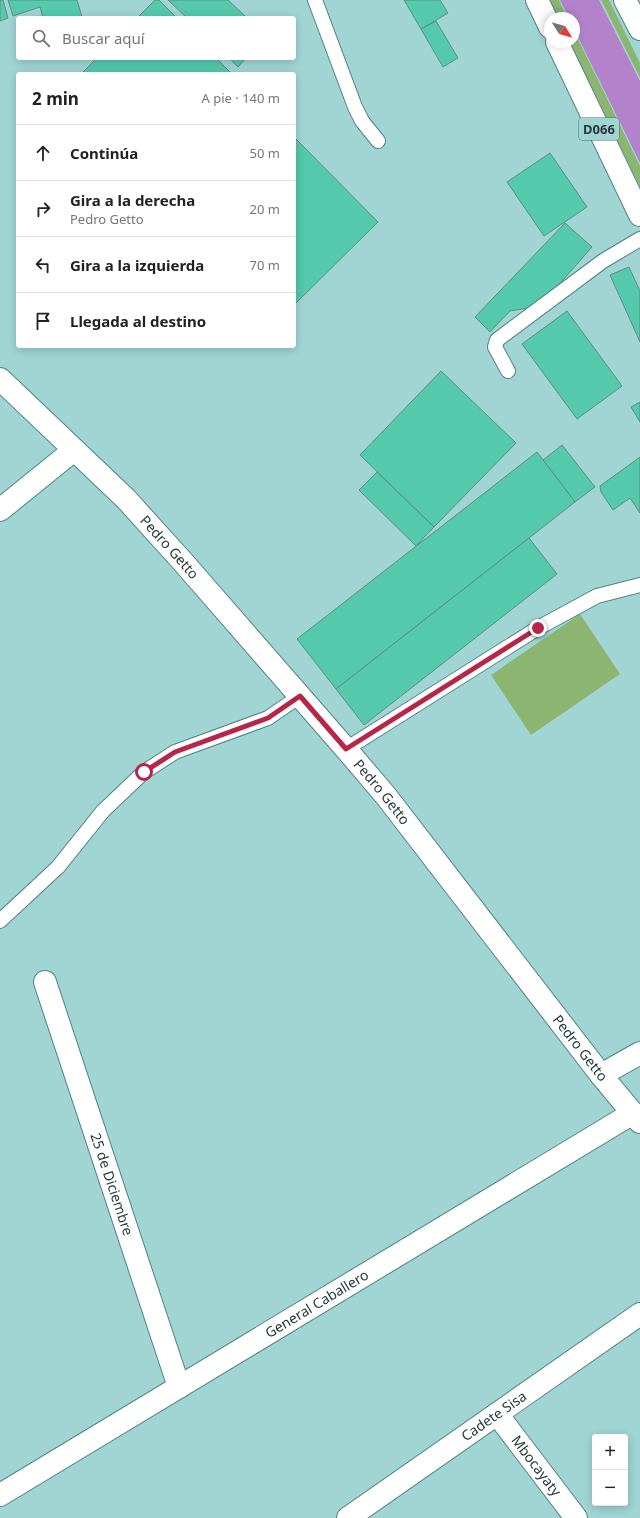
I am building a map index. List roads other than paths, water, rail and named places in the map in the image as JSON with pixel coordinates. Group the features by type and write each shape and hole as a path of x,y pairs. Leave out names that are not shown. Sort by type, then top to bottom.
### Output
{"main road":[{"path":"537,0 544,15"},
{"path":"625,0 640,29"},
{"name":"D066","path":"560,48 640,215"},
{"name":"Pedro Getto","path":"0,379 126,500 183,562 346,749 386,796 601,1075 636,1118"},
{"path":"0,510 74,450"},
{"name":"25 de Diciembre","path":"45,982 179,1387"},
{"path":"601,1075 640,1053"},
{"name":"General Caballero","path":"0,1495 179,1387 636,1118"},
{"name":"Cadete Sisa","path":"348,1518 640,1314"},
{"name":"Mbocayaty","path":"497,1414 576,1518"}],"lane":[{"path":"315,0 355,107 362,121 378,141"},
{"path":"508,371 495,347 496,340 603,261 640,239"},
{"path":"346,749 538,628 597,596 640,585"},
{"path":"0,921 58,868 103,811 144,772 175,752 268,718 300,696"}]}
